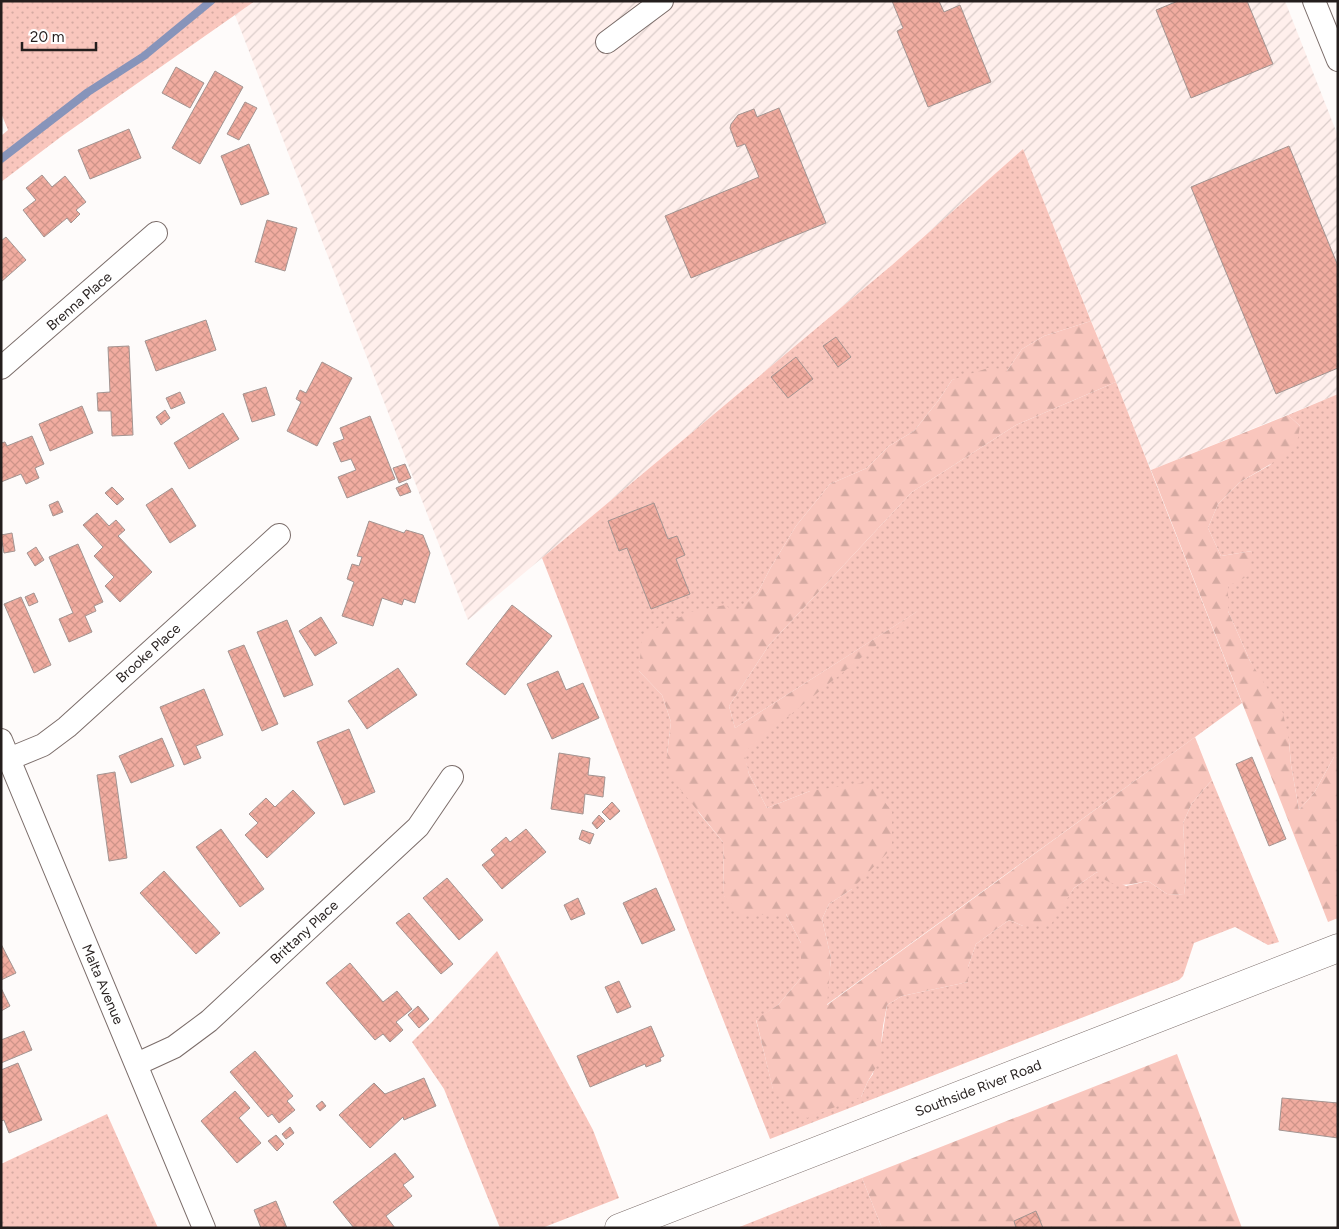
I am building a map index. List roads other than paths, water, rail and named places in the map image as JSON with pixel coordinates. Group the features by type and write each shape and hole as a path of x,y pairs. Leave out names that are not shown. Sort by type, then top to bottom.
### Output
{"main road":[{"name":"Southside River Road","path":"619,1228 1338,948"}],"street":[{"path":"607,42 662,1"},
{"path":"1314,1 1338,60"},
{"name":"Brenna Place","path":"1,368 156,233"},
{"name":"Brooke Place","path":"5,750 43,745 67,727 279,535"},
{"name":"Malta Avenue","path":"5,750 204,1228"},
{"name":"Brittany Place","path":"137,1064 174,1047 209,1021 418,827 452,777"}],"waterway":[{"path":"1,159 88,92 144,56 211,1"}]}
